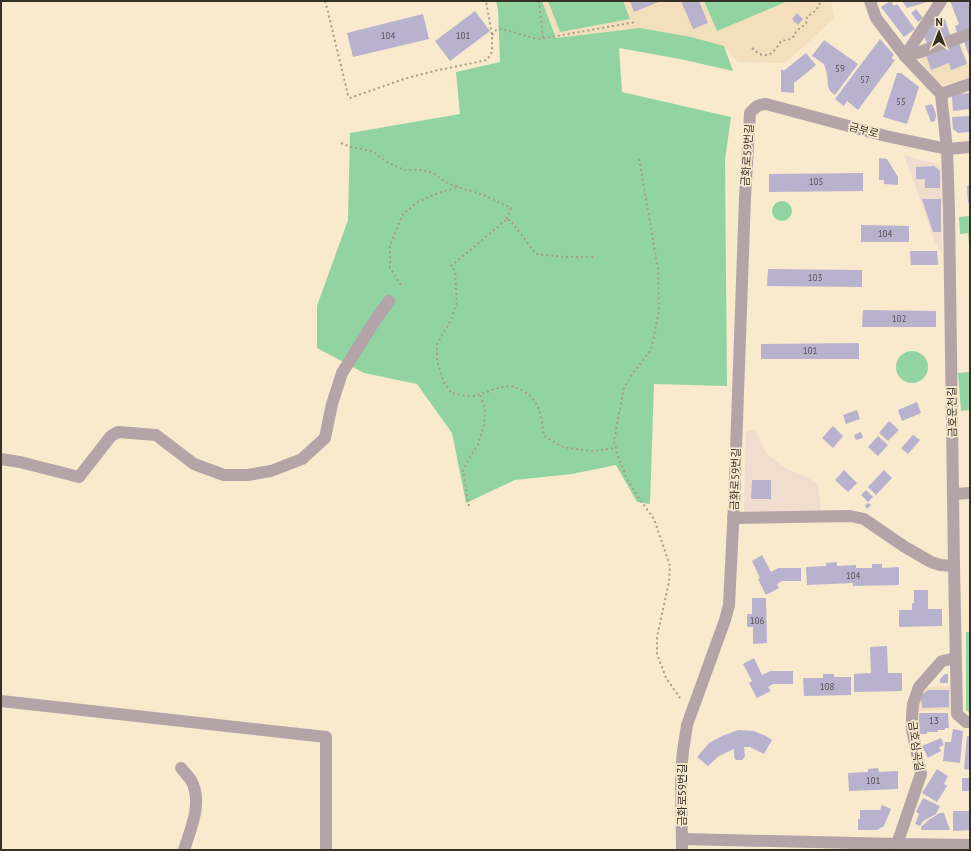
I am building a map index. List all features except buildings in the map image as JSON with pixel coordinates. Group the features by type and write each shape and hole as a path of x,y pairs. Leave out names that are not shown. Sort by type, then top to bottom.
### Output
{"street":[{"path":"870,1 876,18 905,56 941,94 970,84"},
{"path":"905,56 941,1"},
{"path":"905,56 970,34"},
{"name":"금호운천길","path":"941,94 947,149 950,233 957,714 966,722 970,722"},
{"name":"금부로","path":"760,104 777,106 886,136 947,149 970,147"},
{"name":"금화로59번길","path":"682,844 681,773 687,725 729,606 749,125 750,113 760,104"},
{"path":"1,459 20,462 79,477 111,436 118,432 156,435 194,464 224,475 248,475 271,471 302,459 325,438 332,404 342,373 389,301"},
{"path":"953,494 970,493"},
{"path":"733,518 850,516 864,519 905,547 931,562 940,566 954,566"},
{"name":"금호심곡길","path":"896,847 921,774 912,729 912,716 919,687 942,661 956,658"},
{"path":"1,701 326,737 326,850"},
{"path":"181,768 194,786 196,795 195,814 184,850"},
{"path":"682,844 896,847 970,845"}],"path":[{"path":"325,1 350,98 404,79 487,60 492,52 492,35 486,1"},
{"path":"539,1 543,38"},
{"path":"752,48 761,55 770,55 781,41 791,39 795,35 796,31 806,24 807,16 813,14 821,1"},
{"path":"492,35 496,30 502,29 537,38 543,38 636,22"},
{"path":"341,143 351,147 372,151 387,162 404,170 422,170 433,173 459,188 484,195 511,208 506,220 451,266 455,271 457,303 449,324 436,344 437,360 444,382 450,393 472,396 486,393 495,389 512,386 530,394 539,407 544,436 563,447 591,451 616,448"},
{"path":"639,159 658,269 660,311 652,350 633,372 624,387 614,441 626,477 654,519 670,566 670,582 657,637 657,654 666,678 680,698"},
{"path":"401,285 390,268 390,245 403,214 418,202 440,192 459,188"},
{"path":"506,220 510,220 536,254 566,257 596,257"},
{"path":"469,506 463,480 463,471 478,445 484,425 485,408 480,394"}],"shaded area":[{"path":"542,1 831,1 834,18 784,63 738,62 723,46 691,37 640,28 556,38"},
{"path":"959,40 970,66 970,77 945,85 938,83 917,56"},
{"path":"904,155 937,164 941,169 942,254 935,242"},
{"path":"755,430 766,453 782,466 818,483 821,513 744,513 746,431"},
{"path":"950,686 950,710 917,711 921,694 927,687"}],"green space":[{"path":"496,1 542,1 556,38 640,28 691,37 724,46 733,71 680,59 619,48 622,92 731,117 725,160 727,386 654,384 650,504 637,502 616,465 572,474 515,480 466,503 452,433 417,384 364,373 317,348 317,306 348,220 350,133 460,114 456,72 500,62 498,10"},
{"path":"548,1 623,1 630,19 560,32"},
{"path":"704,1 788,1 717,31"},
{"path":"782,201 789,204 792,211 789,218 782,221 775,218 772,211 775,204"},
{"path":"970,216 969,245 968,233 960,234 959,217"},
{"path":"912,351 921,354 925,358 928,367 925,376 921,380 912,383 903,380 899,376 896,367 899,358 903,354"},
{"path":"970,372 970,410 961,411 958,373"},
{"path":"966,632 970,632 970,713 966,710"}]}
